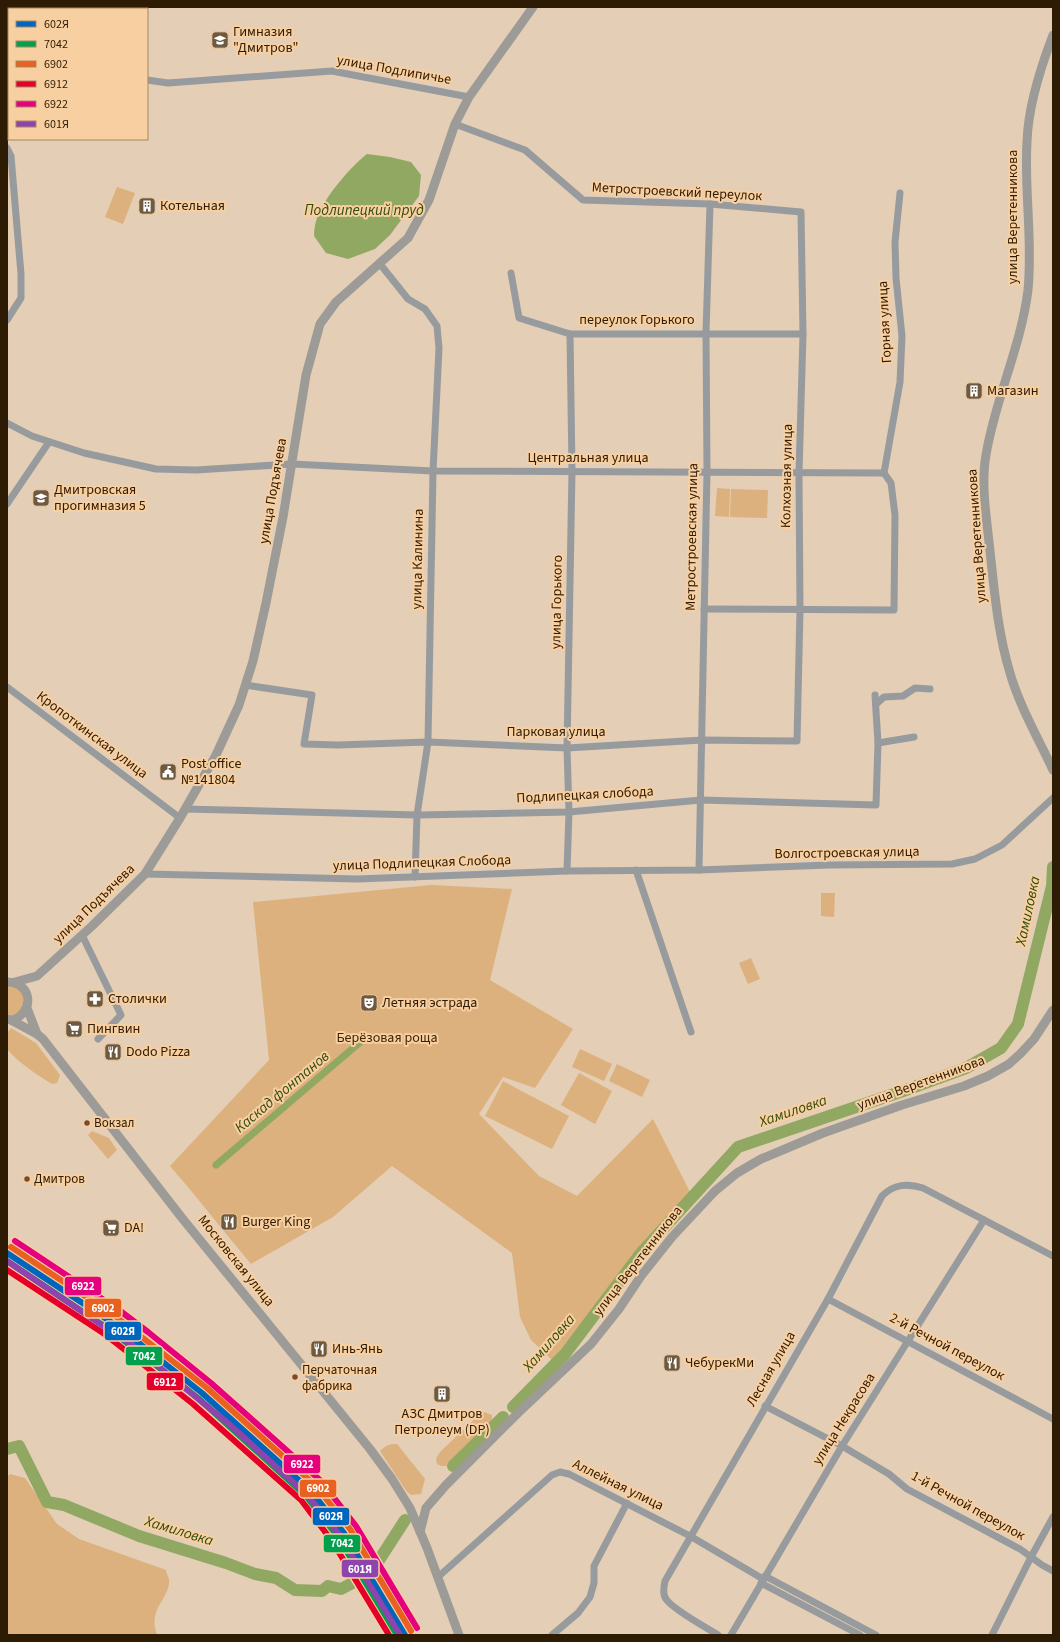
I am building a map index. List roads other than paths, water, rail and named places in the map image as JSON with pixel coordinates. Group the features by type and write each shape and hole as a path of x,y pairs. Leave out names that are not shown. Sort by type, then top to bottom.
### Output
{"main road":[{"name":"улица Подъячева","path":"28,1003 35,978 146,874 216,755 239,705 253,661 266,603 292,464 306,374 320,324 336,302 408,238 429,200 454,124 469,97 533,7"},
{"name":"улица Веретенникова","path":"1053,35 1036,88 1029,116 1027,140 1027,194 1030,241 1028,288 1018,339 991,428 985,458 984,476 985,508 1002,645 1011,676 1053,770"},
{"path":"9,982 35,978"},
{"name":"Московская улица","path":"9,982 24,989 37,1034"},
{"name":"Московская улица","path":"9,1020 20,1017 28,1003"},
{"name":"улица Веретенникова","path":"420,1530 426,1508 446,1485 518,1413 591,1344 672,1237 715,1191 737,1173 761,1159 902,1105 964,1086 988,1076 1008,1064 1034,1040 1053,1010"},
{"name":"Московская улица","path":"9,1020 37,1034 77,1081 182,1218 370,1449 392,1479 410,1508 420,1530 459,1635"}],"street":[{"name":"улица Подлипичье","path":"148,80 168,83 332,71 469,97"},
{"name":"Метростроевский переулок","path":"454,124 526,150 583,200 710,204 801,212"},
{"path":"7,148 11,156 21,274 20,298 7,320"},
{"name":"Горная улица","path":"884,473 900,382 902,336 896,278 895,242 900,193"},
{"name":"Метростроевская улица","path":"699,870 707,472 706,333 710,204"},
{"name":"Колхозная улица","path":"798,740 800,610 799,473 803,334 801,212"},
{"name":"улица Калинина","path":"380,264 408,299 425,309 437,326 438,348 433,471 428,742 418,815 415,877"},
{"name":"переулок Горького","path":"511,273 519,318 570,334 803,334"},
{"name":"улица Горького","path":"567,871 569,812 567,748 572,471 570,334"},
{"name":"Центральная улица","path":"7,423 32,436 49,442 108,460 156,469 196,470 292,464 433,471 884,473"},
{"path":"7,504 49,442"},
{"path":"704,610 894,610 895,515 891,483 884,473"},
{"name":"Парковая улица","path":"245,685 312,695 304,744 338,745 428,742 567,748 702,740 798,740"},
{"name":"Кропоткинская улица","path":"7,687 180,818"},
{"path":"876,704 884,697 903,696 915,688 930,689"},
{"name":"Подлипецкая слобода","path":"185,809 418,815 569,812 701,800 876,805 878,743 875,695"},
{"path":"878,743 914,737"},
{"name":"Волгостроевская улица","path":"699,870 829,865 952,864 975,859 1002,846 1053,798"},
{"path":"636,870 690,1032"},
{"name":"улица Подлипецкая Слобода","path":"146,874 357,879 567,871 699,870"},
{"path":"82,935 121,1015 98,1039"},
{"name":"Лесная улица","path":"718,1635 673,1606 666,1599 664,1591 665,1581 828,1299 882,1196 888,1190 899,1186 912,1185 923,1188 1053,1255"},
{"name":"улица Некрасова","path":"731,1635 842,1446 984,1220"},
{"name":"2-й Речной переулок","path":"828,1299 1053,1419"},
{"name":"1-й Речной переулок","path":"765,1406 842,1446 889,1474 907,1489 1020,1549 1053,1571"},
{"name":"Аллейная улица","path":"438,1577 552,1475 560,1472 569,1474 690,1536 860,1635"},
{"path":"552,1635 578,1613 590,1597 594,1583 594,1566 627,1503"},
{"path":"992,1635 1053,1517"},
{"name":"Аллейная улица","path":"763,1579 876,1635"}],"water":[{"name":"Подлипецкий пруд","path":"367,154 411,162 421,175 419,196 390,235 375,249 348,259 326,253 314,236 320,210 338,183 353,166"}],"waterway":[{"name":"Хамиловка","path":"513,1407 565,1354 641,1253 738,1147 966,1068 1001,1048 1018,1024 1052,886 1053,867"},
{"name":"Каскад фонтанов","path":"216,1165 365,1038"},
{"name":"Хамиловка","path":"453,1466 503,1417"},
{"name":"Хамиловка","path":"7,1449 19,1446 47,1502 64,1505 139,1536 226,1563 255,1574 276,1578 295,1590 322,1591 328,1586 341,1589 369,1573"},
{"name":"Хамиловка","path":"374,1568 405,1520"}],"place":[{"name":"Гимназия \"Дмитров\"","path":"220,40"},
{"name":"Котельная","path":"147,206"},
{"name":"Магазин","path":"974,391"},
{"name":"Дмитровская прогимназия 5","path":"41,498"},
{"name":"Post office №141804","path":"168,772"},
{"name":"Столички","path":"95,999"},
{"name":"Летняя эстрада","path":"369,1003"},
{"name":"Пингвин","path":"74,1029"},
{"name":"Dodo Pizza","path":"113,1052"},
{"name":"Вокзал","path":"87,1123"},
{"name":"Дмитров","path":"27,1179"},
{"name":"Burger King","path":"229,1222"},
{"name":"DA!","path":"111,1228"},
{"name":"Инь-Янь","path":"319,1349"},
{"name":"ЧебурекМи","path":"672,1363"},
{"name":"Перчаточная фабрика","path":"295,1377"},
{"name":"АЗС Дмитров Петролеум (DP)","path":"442,1394"}],"park label":[{"name":"Берёзовая роща","path":"387,1038"}]}
